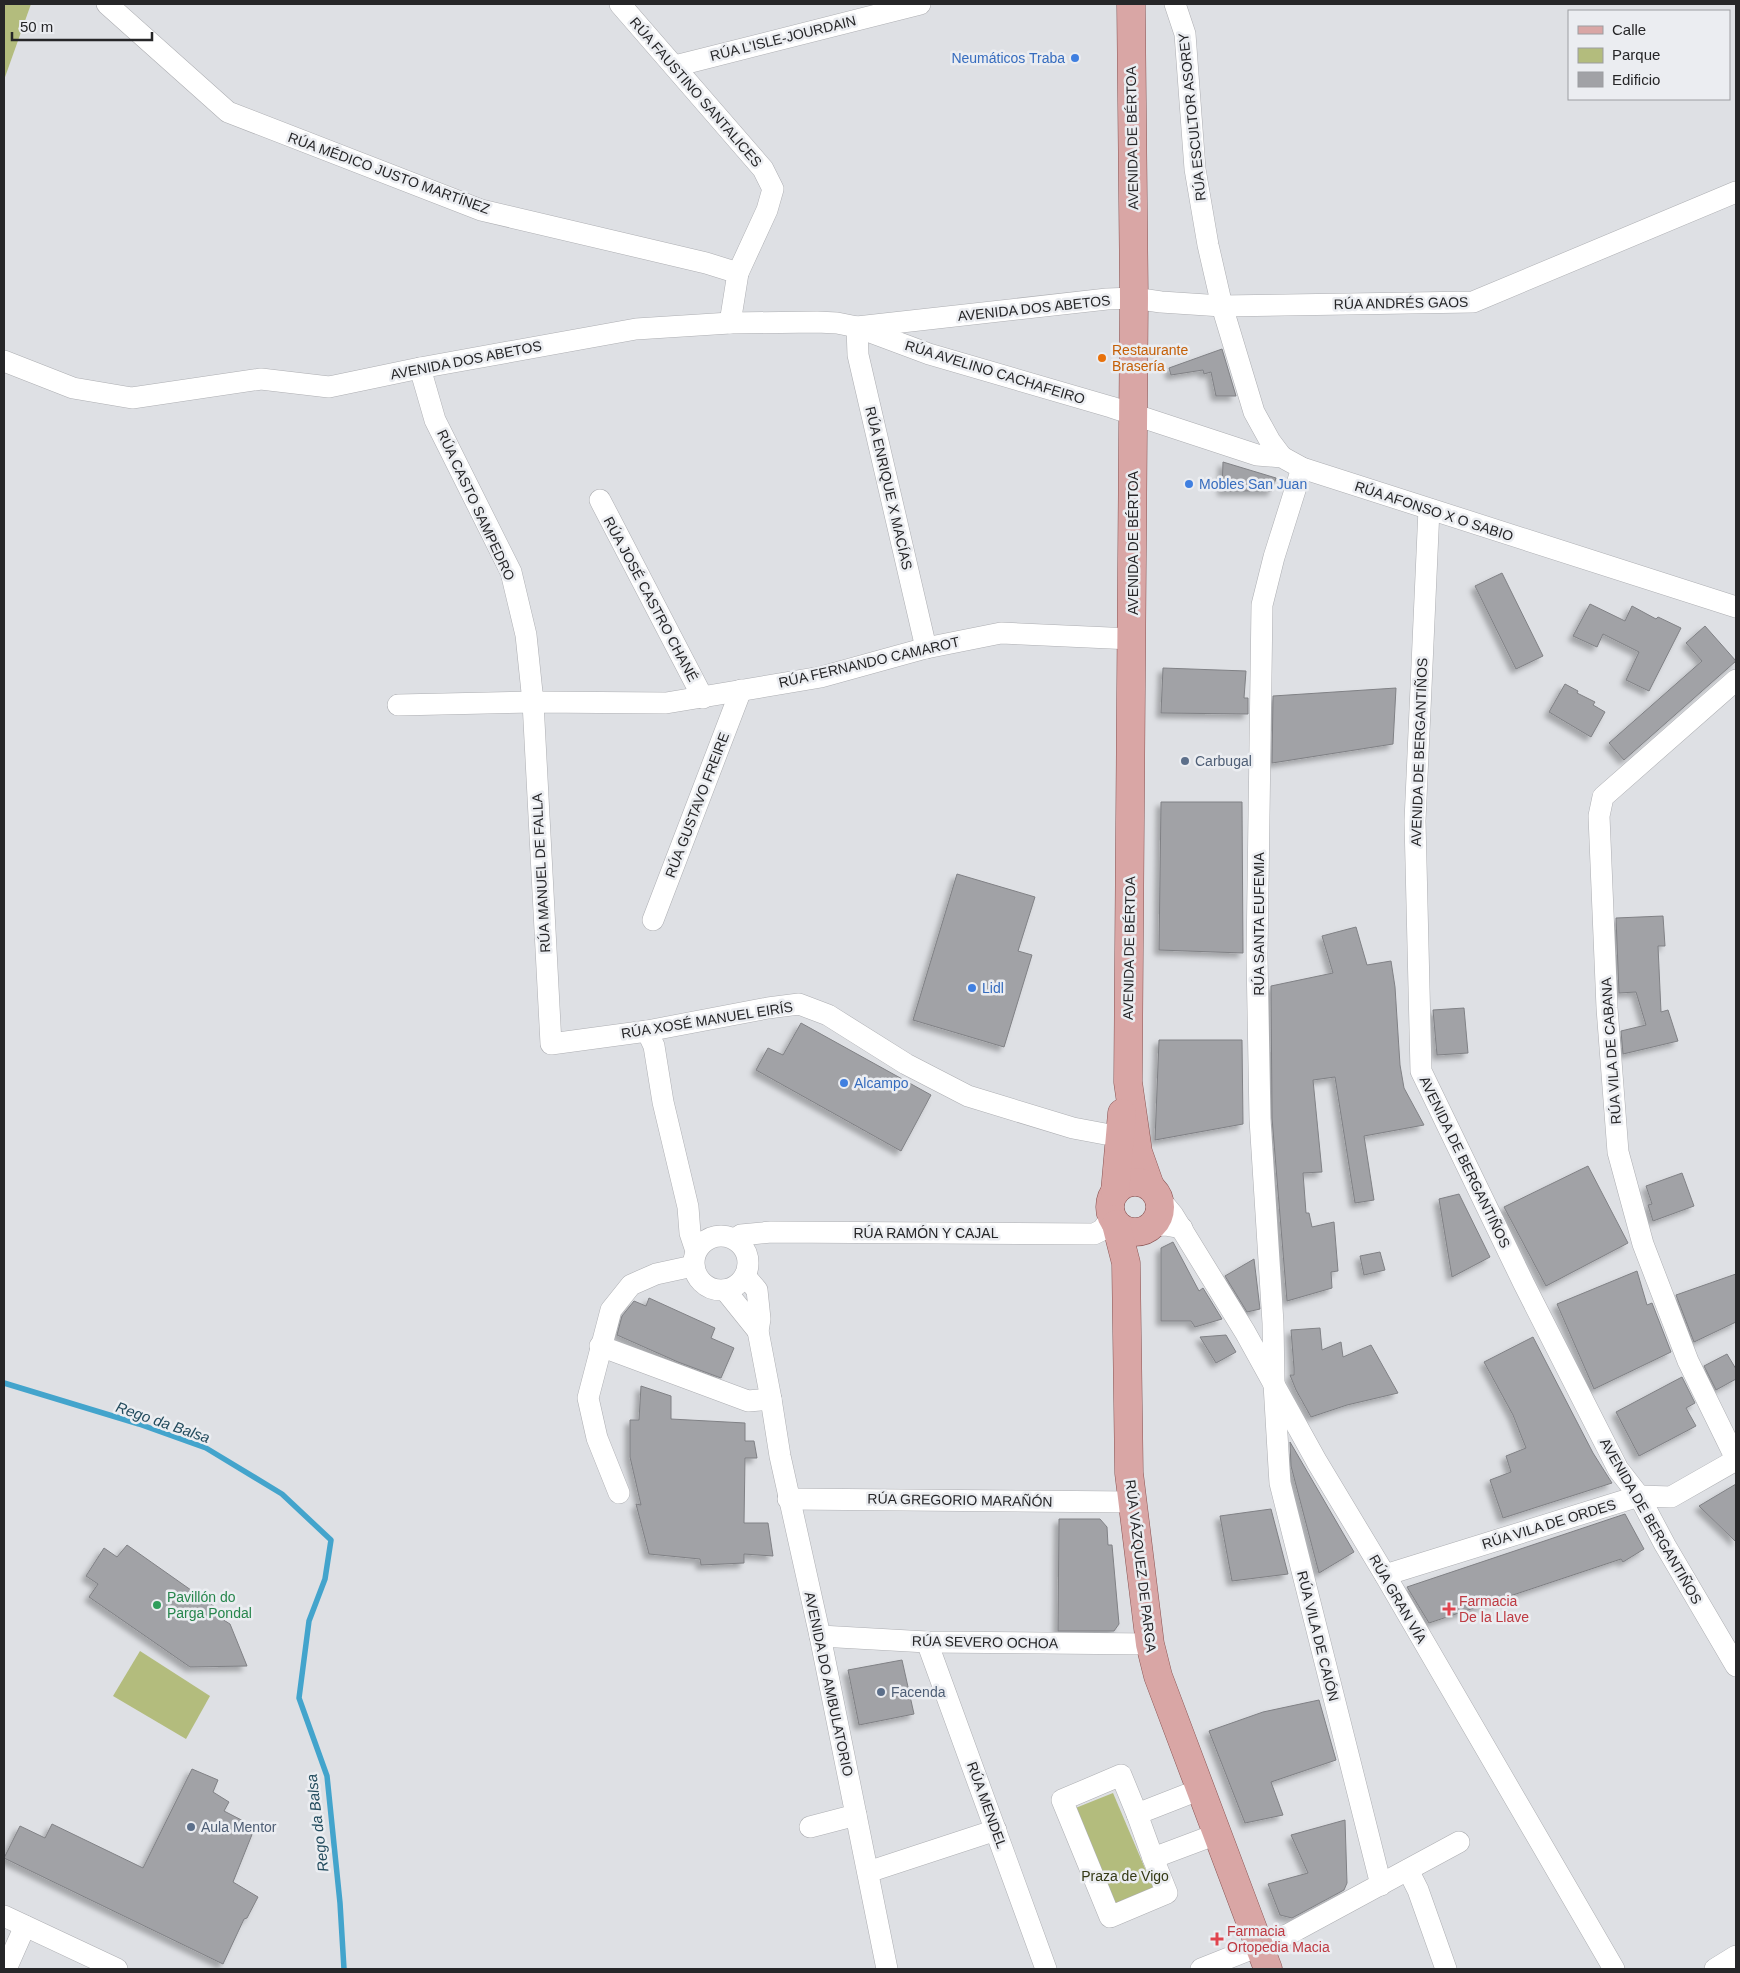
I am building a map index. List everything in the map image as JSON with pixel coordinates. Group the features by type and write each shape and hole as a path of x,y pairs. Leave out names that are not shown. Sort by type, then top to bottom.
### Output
{"main road":[{"name":"AVENIDA DE BÉRTOA","path":"1114,1211 1117,1163 1125,1094 1132,638 1134,298 1131,4"},
{"name":"AVENIDA DE BÉRTOA","path":"1125,1094 1138,1152 1154,1192"},
{"path":"1126,1263 1150,1228 1160,1212 1154,1192 1143,1183 1128,1183 1114,1211 1123,1230 1132,1232 1150,1228"},
{"name":"RÚA VÁZQUEZ DE PARGA","path":"1114,1211 1126,1263 1128,1438 1132,1502 1150,1644 1158,1676 1263,1958"}],"street":[{"name":"RÚA MÉDICO JUSTO MARTÍNEZ","path":"108,4 228,112 481,210 706,263 738,273"},
{"name":"RÚA FAUSTINO SANTALICES","path":"620,4 763,169 773,189 767,210 738,273 730,323"},
{"name":"RÚA L'ISLE-JOURDAIN","path":"675,66 920,4"},
{"name":"RÚA ESCULTOR ASOREY","path":"1175,4 1185,34 1195,169 1208,245 1222,306 1254,412 1270,442 1282,457"},
{"name":"RÚA ANDRÉS GAOS","path":"1134,298 1161,302 1222,306 1473,302 1736,192"},
{"name":"AVENIDA DOS ABETOS","path":"4,361 73,388 132,398 261,379 329,387 420,368 636,329 730,323 817,322 857,327 935,320 1106,299 1134,298"},
{"path":"929,354 927,334 935,320"},
{"name":"RÚA AVELINO CACHAFEIRO","path":"857,327 929,354 1110,406 1134,415"},
{"name":"RÚA ENRIQUE X MACÍAS","path":"857,327 858,355 926,648"},
{"name":"RÚA CASTO SAMPEDRO","path":"420,368 436,420 511,572 526,635 533,702"},
{"name":"RÚA AFONSO X O SABIO","path":"1134,415 1257,455 1282,457 1302,468 1736,607"},
{"name":"RÚA SANTA EUFEMIA","path":"1274,1384 1273,1323 1260,1119 1258,956 1262,605 1274,557 1302,468"},
{"name":"RÚA JOSÉ CASTRO CHANÉ","path":"600,500 703,698"},
{"name":"AVENIDA DE BERGANTIÑOS","path":"1429,509 1415,821 1421,1071 1524,1284 1614,1460 1639,1496 1665,1545 1736,1666"},
{"name":"RÚA FERNANDO CAMAROT","path":"398,705 533,702 666,703 821,676 926,648 1001,633 1132,638"},
{"name":"RÚA VILA DE CABANA","path":"1736,680 1603,797 1599,816 1607,1008 1618,1152 1643,1244 1685,1352 1736,1460"},
{"name":"RÚA GUSTAVO FREIRE","path":"653,920 741,690"},
{"name":"RÚA MANUEL DE FALLA","path":"533,702 551,1044"},
{"name":"RÚA XOSÉ MANUEL EIRÍS","path":"551,1044 647,1031 799,1004 828,1015 906,1064 963,1094 1073,1128 1105,1134"},
{"path":"647,1031 654,1046 663,1102 688,1207 696,1274 708,1287 716,1290 725,1290 740,1283 748,1268 746,1252 725,1237 704,1229 688,1207"},
{"path":"1117,1163 1105,1134 1125,1094"},
{"name":"RÚA GRAN VÍA","path":"1154,1192 1182,1228 1245,1332 1308,1447 1385,1575 1614,1969"},
{"name":"RÚA RAMÓN Y CAJAL","path":"725,1237 771,1232 1094,1234 1102,1230 1114,1211"},
{"path":"1150,1228 1166,1225 1182,1228"},
{"path":"619,1493 597,1438 588,1398 600,1346 611,1310 631,1285 695,1258 703,1243 725,1237"},
{"name":"AVENIDA DO AMBULATORIO","path":"745,1276 757,1290 760,1319 758,1331 788,1499 820,1636 887,1969"},
{"name":"AVENIDA DO AMBULATORIO","path":"725,1290 758,1331"},
{"path":"600,1346 748,1400 771,1399"},
{"name":"RÚA VILA DE CAIÓN","path":"1274,1384 1280,1483 1381,1885"},
{"name":"RÚA VILA DE ORDES","path":"1385,1575 1639,1496 1670,1497 1736,1460"},
{"name":"RÚA GREGORIO MARAÑÓN","path":"788,1499 1132,1502"},
{"name":"RÚA SEVERO OCHOA","path":"820,1636 927,1642 1150,1644"},
{"name":"RÚA MENDEL","path":"927,1642 1046,1969"},
{"path":"1121,1775 1137,1814 1167,1893 1110,1917 1062,1800 1121,1775"},
{"path":"1137,1814 1201,1789"},
{"path":"810,1827 856,1815"},
{"path":"868,1872 996,1830"},
{"path":"1153,1858 1217,1834"},
{"path":"1200,1969 1263,1958 1289,1934 1458,1842"},
{"path":"1408,1870 1418,1890 1446,1969"},
{"path":"4,1916 117,1969"},
{"path":"6,1969 25,1926"},
{"path":"1715,1969 1736,1956"}],"green space":[{"path":"4,4 31,4 4,80"},
{"path":"140,1651 210,1696 186,1739 113,1696"},
{"name":"Praza de Vigo","path":"1113,1793 1155,1892 1115,1909 1073,1809"}],"building":[{"path":"1222,349 1236,396 1216,396 1211,372 1204,374 1203,370 1171,375 1169,368"},
{"path":"1223,462 1276,478 1272,491 1222,491"},
{"path":"1502,573 1543,656 1516,669 1475,586"},
{"path":"1590,604 1625,621 1632,606 1656,619 1658,617 1681,628 1649,691 1626,680 1639,652 1603,634 1597,647 1573,636"},
{"path":"1705,626 1736,661 1624,760 1609,743 1702,661 1686,643"},
{"path":"1163,668 1246,671 1244,698 1248,698 1248,714 1161,713"},
{"path":"1565,684 1578,691 1577,693 1595,702 1593,705 1605,712 1591,737 1549,712"},
{"path":"1396,688 1393,744 1272,763 1273,696"},
{"path":"1161,802 1242,802 1243,953 1159,950"},
{"name":"Lidl","path":"957,874 1035,897 1018,951 1032,955 1004,1047 913,1020"},
{"path":"1663,916 1665,946 1658,946 1661,1012 1668,1010 1678,1041 1623,1054 1621,1031 1646,1025 1636,992 1619,993 1616,918"},
{"path":"1356,927 1367,965 1391,961 1395,987 1400,1065 1404,1088 1424,1125 1364,1136 1374,1200 1355,1203 1335,1077 1313,1080 1322,1172 1303,1173 1306,1213 1309,1213 1312,1227 1334,1222 1338,1271 1331,1272 1332,1288 1287,1301 1272,1118 1271,986 1333,973 1322,936"},
{"path":"1464,1008 1468,1053 1437,1055 1433,1010"},
{"name":"Alcampo","path":"801,1023 931,1095 901,1151 756,1070 768,1048 783,1055"},
{"path":"1159,1040 1242,1040 1243,1124 1155,1140"},
{"path":"1588,1166 1628,1243 1546,1286 1504,1207"},
{"path":"1682,1173 1694,1206 1653,1221 1648,1205 1652,1204 1646,1186"},
{"path":"1459,1194 1490,1257 1452,1277 1439,1199"},
{"path":"1173,1242 1199,1291 1203,1288 1222,1319 1195,1327 1191,1321 1161,1321 1161,1248"},
{"path":"1380,1252 1385,1270 1364,1275 1360,1256"},
{"path":"1254,1259 1260,1309 1247,1312 1225,1276"},
{"path":"1637,1271 1647,1305 1652,1303 1671,1352 1594,1389 1557,1304"},
{"path":"1736,1274 1736,1322 1694,1342 1676,1295"},
{"path":"649,1298 715,1328 711,1338 734,1348 721,1378 678,1362 617,1335 622,1316 634,1301 646,1306"},
{"path":"1320,1328 1322,1350 1341,1342 1343,1357 1371,1345 1398,1393 1347,1405 1311,1417 1290,1375 1294,1375 1291,1330"},
{"path":"1226,1335 1236,1352 1216,1363 1200,1337"},
{"path":"1533,1337 1593,1453 1612,1483 1503,1518 1490,1480 1511,1472 1506,1456 1526,1448 1513,1415 1484,1362"},
{"path":"1727,1354 1736,1369 1736,1379 1716,1390 1704,1366"},
{"path":"1682,1377 1695,1403 1686,1408 1696,1426 1639,1456 1616,1412"},
{"path":"641,1386 671,1396 671,1419 745,1423 745,1441 754,1441 757,1458 745,1458 744,1523 768,1523 773,1556 744,1554 744,1563 701,1565 700,1559 649,1554 636,1504 641,1505 630,1457 630,1420 639,1420"},
{"path":"1290,1442 1354,1552 1319,1573 1291,1466"},
{"path":"1736,1484 1736,1542 1699,1506"},
{"path":"1271,1509 1288,1574 1232,1581 1220,1516"},
{"path":"1625,1514 1644,1549 1623,1562 1621,1559 1429,1623 1407,1587"},
{"path":"1059,1519 1100,1519 1107,1527 1108,1545 1112,1545 1119,1624 1114,1631 1058,1631"},
{"name":"Pavillón do Parga Pondal","path":"127,1545 225,1614 222,1619 230,1624 247,1666 190,1667 89,1597 98,1584 86,1576 104,1548 117,1557"},
{"name":"Facenda","path":"902,1660 914,1714 859,1725 848,1670"},
{"path":"1319,1700 1336,1760 1271,1782 1283,1815 1245,1823 1209,1731 1263,1712"},
{"path":"192,1769 218,1780 213,1792 229,1802 224,1811 255,1827 233,1882 258,1897 247,1918 244,1919 223,1964 4,1858 20,1826 45,1838 52,1824 143,1868"},
{"path":"1345,1820 1347,1883 1344,1890 1292,1918 1280,1915 1268,1884 1308,1873 1291,1835"}],"waterway":[{"name":"Rego da Balsa","path":"4,1383 139,1424 206,1448 282,1494 331,1540 325,1579 309,1621 299,1698 327,1776 340,1903 344,1969"}],"place":[{"name":"Neumáticos Traba","path":"1075,58"},
{"name":"Restaurante Brasería","path":"1102,358"},
{"name":"Mobles San Juan","path":"1189,484"},
{"name":"Carbugal","path":"1185,761"},
{"name":"Lidl","path":"972,988"},
{"name":"Alcampo","path":"844,1083"},
{"name":"Pavillón do Parga Pondal","path":"157,1605"},
{"name":"Farmacia De la Llave","path":"1449,1609"},
{"name":"Facenda","path":"881,1692"},
{"name":"Aula Mentor","path":"191,1827"},
{"name":"Farmacia Ortopedia Macia","path":"1217,1939"}]}
